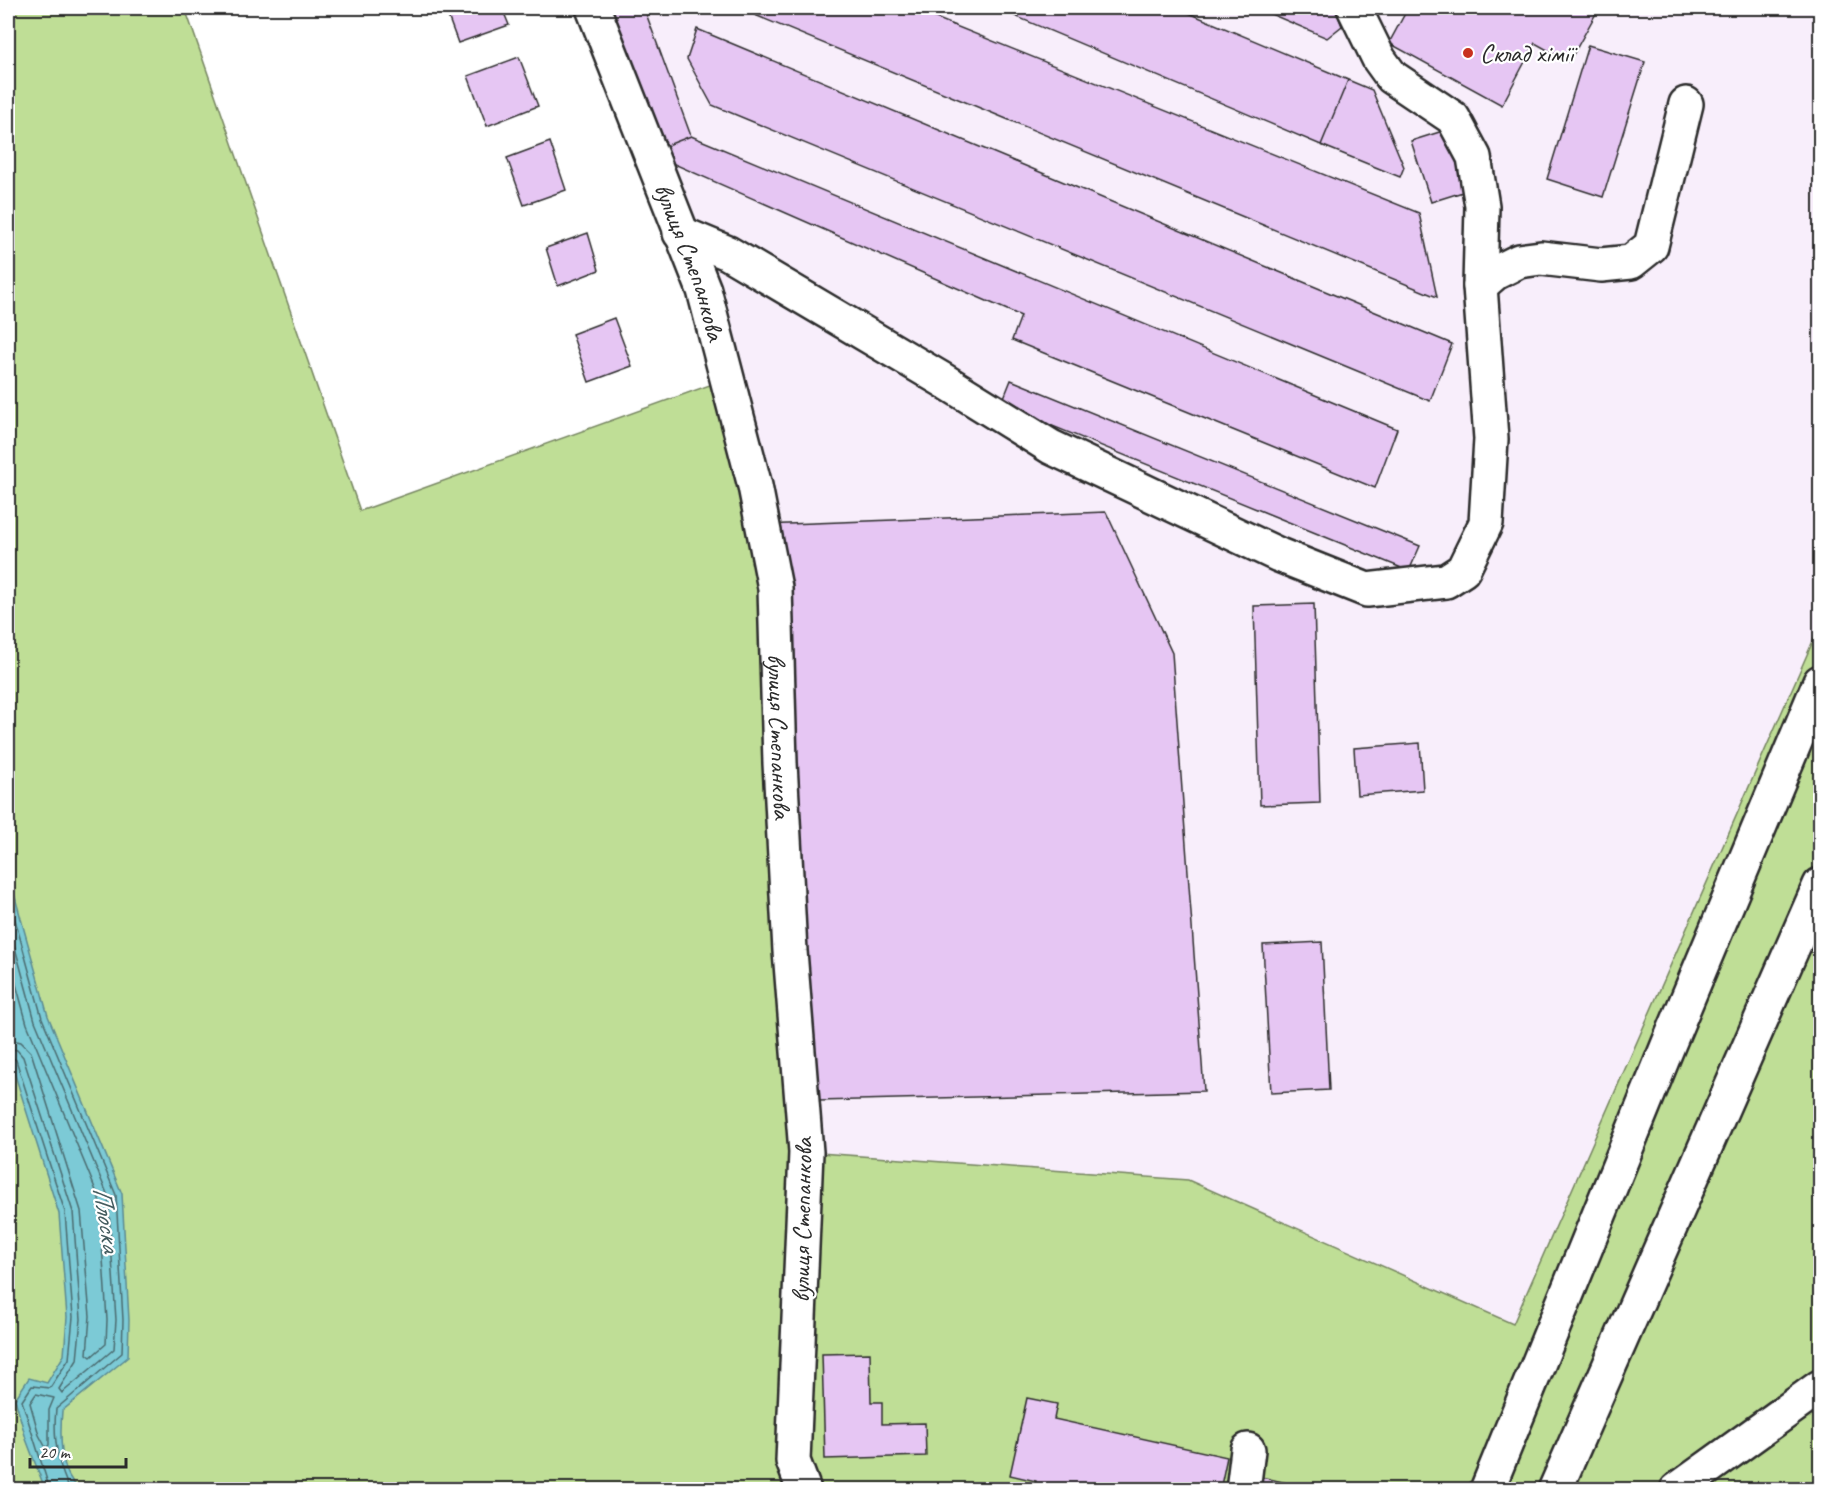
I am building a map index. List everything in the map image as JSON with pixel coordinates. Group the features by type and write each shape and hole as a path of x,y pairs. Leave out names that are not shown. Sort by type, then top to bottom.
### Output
{"street":[{"name":"вулиця Степанкова","path":"593,8 704,290 755,486 775,588 785,857 806,1152 793,1461 804,1490"},
{"path":"680,233 728,253 933,374 1051,447 1258,545 1366,590 1446,580 1463,570 1486,523 1491,439 1480,286 1482,206 1474,156 1453,118 1392,76 1379,59 1354,8"},
{"path":"1480,286 1495,273 1519,261 1540,258 1601,265 1631,262 1651,246 1686,104"},
{"path":"1487,1490 1669,1043 1821,682"},
{"path":"1555,1490 1821,885"},
{"path":"1677,1490 1821,1387"},
{"path":"1243,1490 1248,1450"}],"shaded area":[{"path":"608,8 1820,8 1820,625 1513,1324 1188,1180 806,1152 743,373"}],"green space":[{"path":"8,8 185,8 360,511 743,373 806,1152 1188,1180 1513,1324 1820,625 1820,1489 8,1489"}],"water":[{"name":"Плоска","path":"8,872 48,1016 122,1194 129,1320 128,1357 62,1411 61,1442 65,1465 68,1475 81,1489 45,1489 26,1439 15,1399 29,1378 47,1383 64,1355 67,1317 59,1214 8,1053"}],"building":[{"path":"445,8 502,8 509,25 458,43"},
{"path":"608,8 644,8 691,136 660,148"},
{"path":"738,8 911,8 1419,213 1437,297"},
{"path":"996,8 1177,8 1348,80 1321,145"},
{"path":"1257,8 1335,8 1342,26 1327,38"},
{"name":"Склад хімії","path":"1408,8 1599,8 1569,62 1535,43 1502,105 1389,43"},
{"path":"697,29 1452,344 1430,401 712,105 687,59"},
{"path":"1588,45 1645,62 1603,197 1547,179"},
{"path":"519,57 538,106 487,126 468,76"},
{"path":"1348,80 1372,90 1404,167 1400,177 1321,145"},
{"path":"1446,130 1466,191 1431,202 1411,141"},
{"path":"691,136 1397,429 1375,488 1012,340 1021,316 665,160 660,148"},
{"path":"550,142 566,190 524,205 507,158"},
{"path":"588,233 599,270 558,286 546,248"},
{"path":"614,318 632,366 589,382 572,334"},
{"path":"1011,380 1420,546 1409,571 1001,405"},
{"path":"1106,512 1172,653 1204,1091 819,1101 762,525"},
{"path":"1314,604 1320,803 1260,805 1254,606"},
{"path":"1420,743 1423,790 1357,795 1354,748"},
{"path":"1322,942 1329,1090 1271,1093 1263,945"},
{"path":"870,1353 871,1402 882,1402 882,1424 925,1423 926,1456 825,1459 822,1354"},
{"path":"1027,1398 1057,1404 1054,1419 1227,1457 1220,1490 1034,1490 1036,1481 1010,1475"},
{"path":"1261,1477 1318,1490 1259,1490"}],"place":[{"name":"Склад хімії","path":"1468,53"}]}
